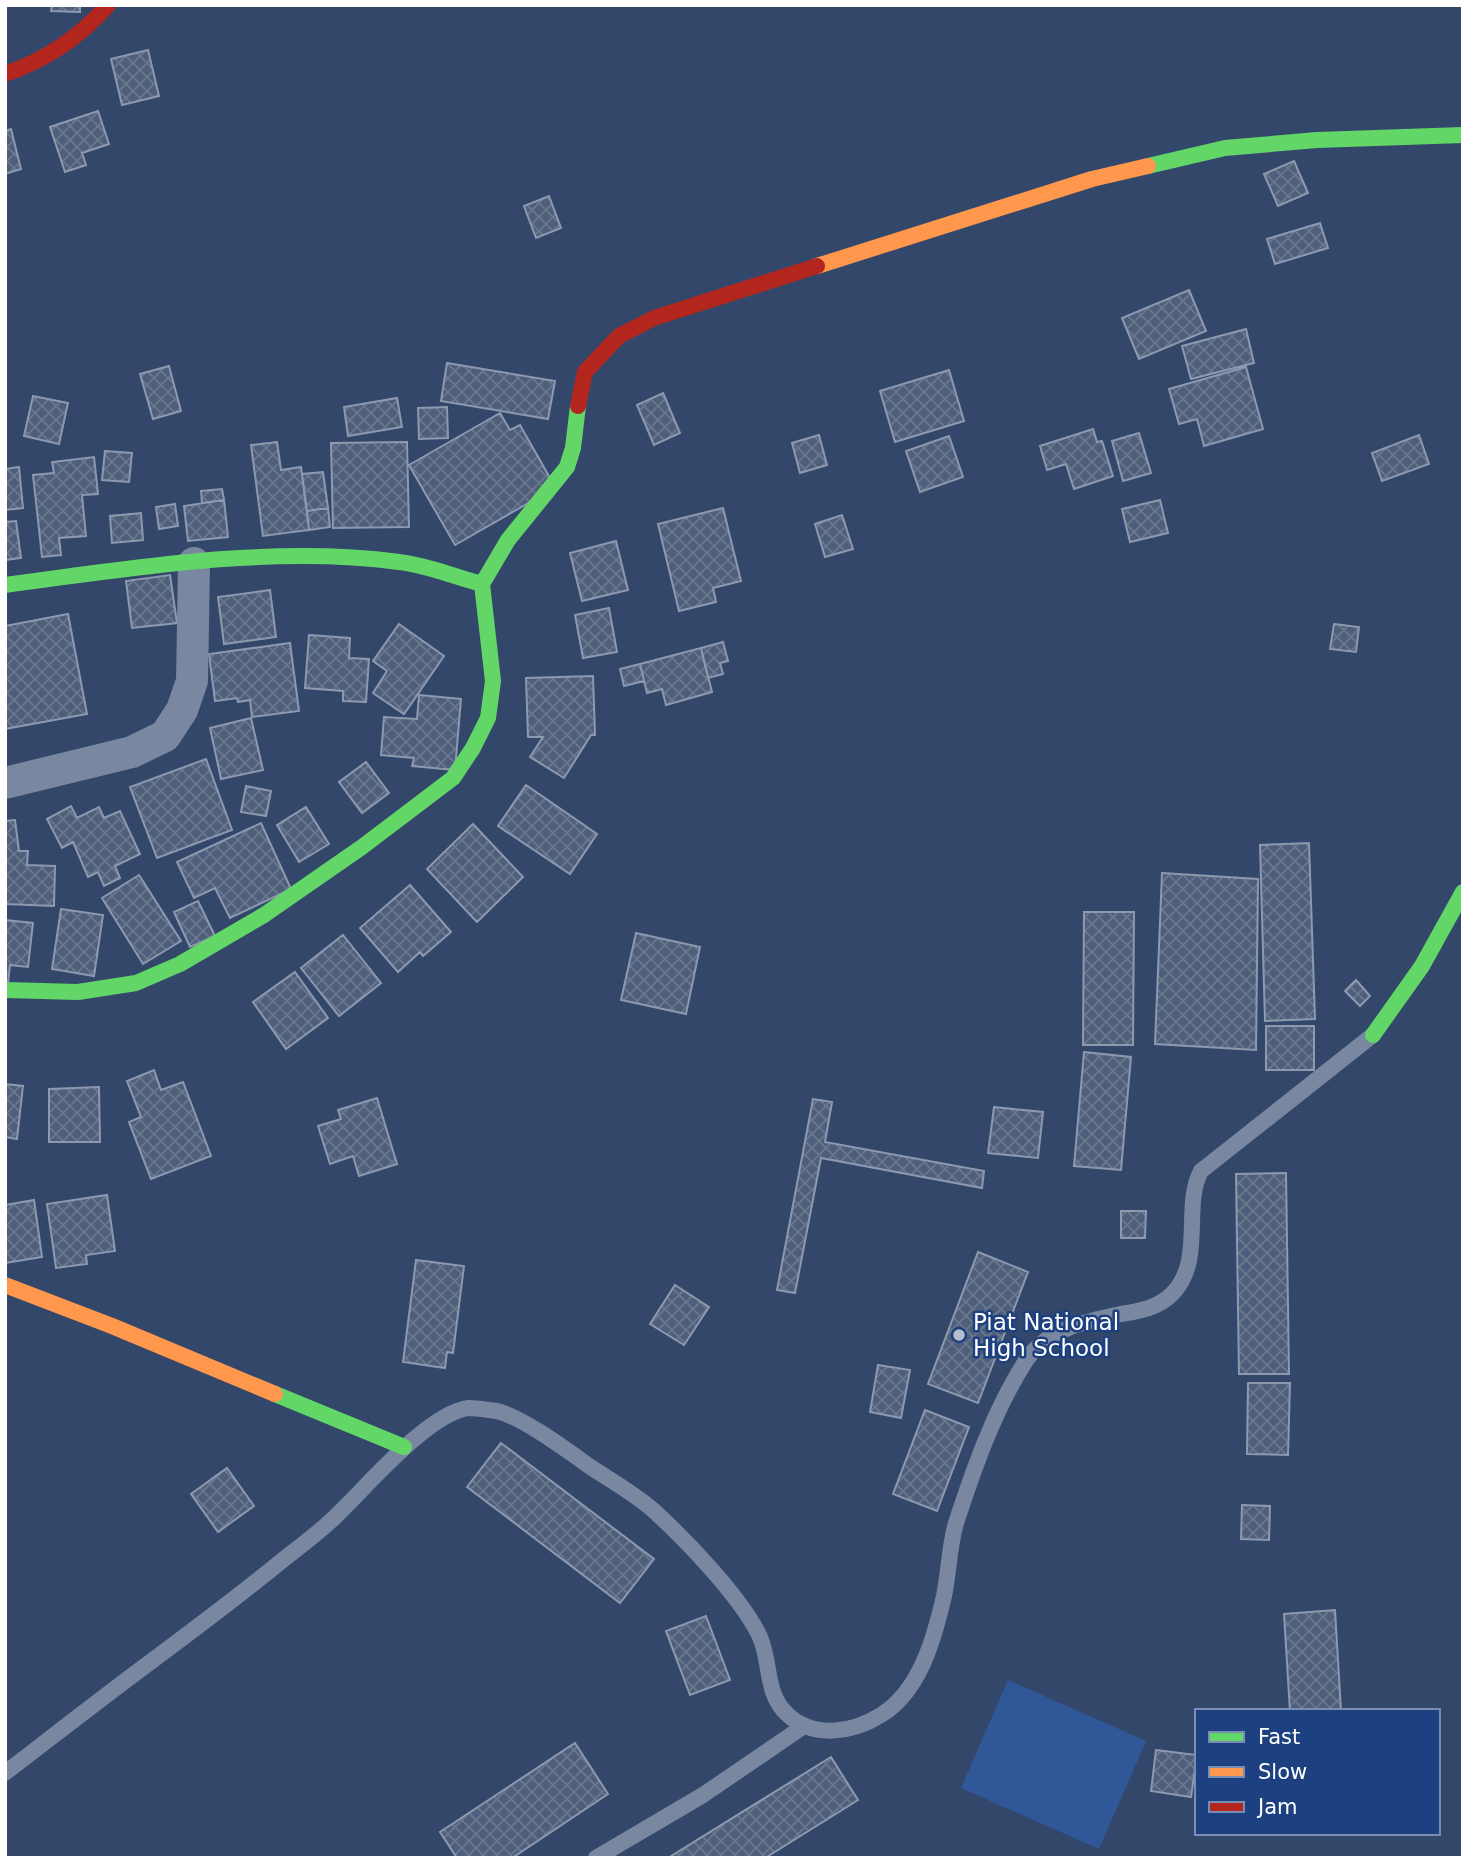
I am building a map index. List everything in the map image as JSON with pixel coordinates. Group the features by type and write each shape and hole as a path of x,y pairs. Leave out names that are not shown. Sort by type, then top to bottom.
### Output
{"street":[{"path":"5,74 66,45 95,21 108,5"},
{"path":"5,990 78,992 113,987 136,983 180,964 264,915 362,847 453,778 473,748 488,718 493,681 482,584 508,540 567,467 573,448 580,390 585,372 618,336 654,318 1092,179 1225,148 1317,140 1463,135"},
{"path":"5,585 283,555 401,562 482,584"},
{"path":"5,783 132,752 165,736 182,710 192,681 194,563"},
{"path":"1373,1035 1396,1008 1422,967 1463,892"},
{"path":"5,1285 112,1326 404,1447"}],"lane":[{"path":"5,1773 271,1570 339,1514 404,1447 442,1419 467,1408 499,1412 544,1436 651,1508 702,1560 738,1602 761,1639 772,1693 784,1712 804,1726 833,1733 860,1725 882,1714 910,1689 927,1653 941,1607 954,1530 975,1468 995,1419 1028,1357 1059,1330 1151,1308 1172,1294 1185,1273 1194,1231 1196,1179 1201,1171 1373,1035"},
{"path":"596,1858 703,1795 804,1726"}],"shaded area":[{"path":"1008,1680 1146,1741 1099,1849 961,1788"}],"building":[{"path":"52,5 80,5 80,12 51,11"},
{"path":"148,50 159,96 122,105 111,59"},
{"path":"98,111 109,144 82,153 86,165 65,172 50,127"},
{"path":"11,129 21,169 5,174 5,131"},
{"path":"1294,161 1308,193 1278,206 1264,174"},
{"path":"549,196 561,228 536,238 524,206"},
{"path":"1320,223 1328,248 1275,264 1267,239"},
{"path":"1189,290 1206,331 1139,359 1122,318"},
{"path":"1246,329 1254,363 1191,379 1182,346"},
{"path":"447,363 555,381 548,419 441,401"},
{"path":"169,366 181,411 153,419 140,374"},
{"path":"1246,367 1263,429 1204,446 1197,419 1179,424 1169,389"},
{"path":"949,370 964,421 895,442 880,391"},
{"path":"663,393 680,433 654,445 637,405"},
{"path":"33,396 68,403 59,444 24,436"},
{"path":"397,398 402,427 348,436 344,407"},
{"path":"447,407 448,438 419,439 418,408"},
{"path":"500,413 510,430 520,425 550,478 546,493 455,545 409,465"},
{"path":"1093,429 1097,442 1102,441 1113,476 1074,489 1066,464 1047,470 1040,446"},
{"path":"1139,433 1151,473 1123,481 1112,441"},
{"path":"819,435 827,465 800,473 792,443"},
{"path":"1419,435 1429,464 1382,481 1372,453"},
{"path":"949,436 963,477 920,492 906,451"},
{"path":"277,442 281,470 301,467 309,530 263,536 251,445"},
{"path":"407,442 409,527 333,528 331,443"},
{"path":"105,451 132,453 129,482 102,480"},
{"path":"94,457 98,494 82,495 86,536 59,538 61,555 42,557 33,475 54,473 52,462"},
{"path":"19,467 23,508 5,510 5,469"},
{"path":"323,472 328,508 307,511 302,474"},
{"path":"222,489 224,500 202,503 201,491"},
{"path":"224,500 228,537 188,541 184,506"},
{"path":"1160,500 1168,533 1130,542 1122,509"},
{"path":"175,504 178,526 159,529 156,507"},
{"path":"328,508 330,527 309,530 307,511"},
{"path":"723,508 741,581 713,588 716,602 679,611 658,524"},
{"path":"141,513 143,540 112,543 110,516"},
{"path":"842,515 853,549 825,557 815,524"},
{"path":"16,521 21,558 5,560 5,522"},
{"path":"616,541 628,590 582,601 570,553"},
{"path":"170,575 177,623 132,628 126,581"},
{"path":"270,590 276,637 224,644 218,597"},
{"path":"609,608 617,652 583,658 575,615"},
{"path":"68,614 87,714 5,729 5,626"},
{"path":"399,624 444,656 404,714 373,693 387,671 373,661"},
{"path":"1334,624 1359,627 1356,652 1330,649"},
{"path":"309,635 350,638 349,658 369,659 366,702 343,701 343,691 305,688"},
{"path":"723,642 728,661 720,663 723,674 708,678 701,648"},
{"path":"290,643 299,711 252,717 250,700 238,702 237,698 215,701 209,654"},
{"path":"701,648 712,692 666,705 662,689 647,693 640,664"},
{"path":"640,664 644,681 624,686 620,669"},
{"path":"593,676 595,735 591,735 564,778 530,757 543,737 528,737 526,678"},
{"path":"419,695 461,699 455,770 412,766 414,758 381,755 384,717 417,719"},
{"path":"251,718 263,770 221,779 210,728"},
{"path":"206,759 232,830 157,858 130,787"},
{"path":"366,762 389,793 362,813 339,782"},
{"path":"526,785 597,834 570,874 498,826"},
{"path":"246,786 271,791 266,816 241,812"},
{"path":"71,806 77,818 99,807 104,818 120,811 140,854 115,866 120,878 104,886 98,872 88,877 73,842 62,848 47,819"},
{"path":"306,807 329,844 299,862 277,825"},
{"path":"15,820 19,851 28,851 27,865 55,866 54,906 5,904 5,821"},
{"path":"261,823 291,889 230,918 215,888 194,898 177,862"},
{"path":"473,824 523,877 477,922 427,869"},
{"path":"1309,843 1315,1019 1265,1021 1260,845"},
{"path":"1162,873 1258,879 1256,1050 1155,1044"},
{"path":"139,875 181,941 143,964 102,898"},
{"path":"410,885 451,932 423,956 420,952 398,972 360,928"},
{"path":"198,901 215,936 190,947 174,912"},
{"path":"61,909 103,915 94,976 52,969"},
{"path":"1084,912 1134,912 1133,1045 1083,1045"},
{"path":"5,920 33,923 28,967 10,965 8,983 5,983"},
{"path":"636,933 700,947 686,1014 621,1000"},
{"path":"343,935 381,983 339,1016 301,968"},
{"path":"295,972 328,1018 286,1049 253,1002"},
{"path":"1356,980 1370,996 1360,1006 1345,991"},
{"path":"1266,1026 1314,1026 1314,1070 1266,1070"},
{"path":"1084,1052 1131,1057 1121,1170 1074,1166"},
{"path":"154,1070 161,1090 183,1082 211,1156 151,1179 129,1122 141,1117 127,1081"},
{"path":"5,1084 23,1086 17,1139 5,1137"},
{"path":"99,1087 100,1142 49,1142 49,1089"},
{"path":"377,1098 397,1164 359,1176 353,1156 330,1164 318,1126 341,1119 338,1110"},
{"path":"813,1099 832,1102 825,1142 984,1171 982,1188 821,1158 795,1293 777,1290"},
{"path":"994,1107 1043,1112 1038,1158 988,1153"},
{"path":"1286,1173 1289,1374 1239,1374 1236,1174"},
{"path":"107,1195 115,1251 86,1255 87,1264 56,1268 47,1204"},
{"path":"34,1200 42,1257 5,1263 5,1205"},
{"path":"1121,1211 1146,1211 1145,1238 1121,1238"},
{"path":"978,1252 1028,1272 978,1403 928,1384"},
{"path":"416,1260 464,1266 453,1353 447,1352 445,1368 403,1362"},
{"path":"675,1285 709,1307 684,1345 650,1324"},
{"path":"878,1365 910,1370 901,1418 870,1412"},
{"path":"1248,1383 1290,1383 1288,1455 1247,1454"},
{"path":"925,1410 969,1427 937,1511 893,1494"},
{"path":"501,1443 654,1559 620,1603 467,1487"},
{"path":"227,1468 254,1506 218,1532 191,1494"},
{"path":"1242,1505 1270,1506 1269,1540 1241,1539"},
{"path":"1335,1610 1341,1709 1290,1709 1284,1614"},
{"path":"706,1616 730,1680 690,1695 666,1631"},
{"path":"575,1743 608,1794 512,1858 457,1858 440,1832"},
{"path":"1156,1750 1195,1755 1191,1797 1151,1791"},
{"path":"831,1757 858,1800 765,1858 668,1858"}],"traffic: fast":[{"path":"1148,166 1225,148 1317,140 1463,135"},
{"path":"5,585 202,561 301,556 351,557 409,564 482,584 508,540 567,467 573,448 578,406"},
{"path":"5,990 78,992 136,983 180,964 264,915 362,847 453,778 473,748 488,718 493,681 482,584"},
{"path":"1373,1035 1422,966 1463,892"},
{"path":"275,1394 404,1447"}],"traffic: slow":[{"path":"817,266 1092,179 1148,166"},
{"path":"5,1285 275,1394"}],"traffic: jam":[{"path":"5,74 61,47 108,5"},
{"path":"578,406 585,372 619,336 654,318 817,266"}],"place":[{"name":"Piat National High School","path":"959,1335"}]}
